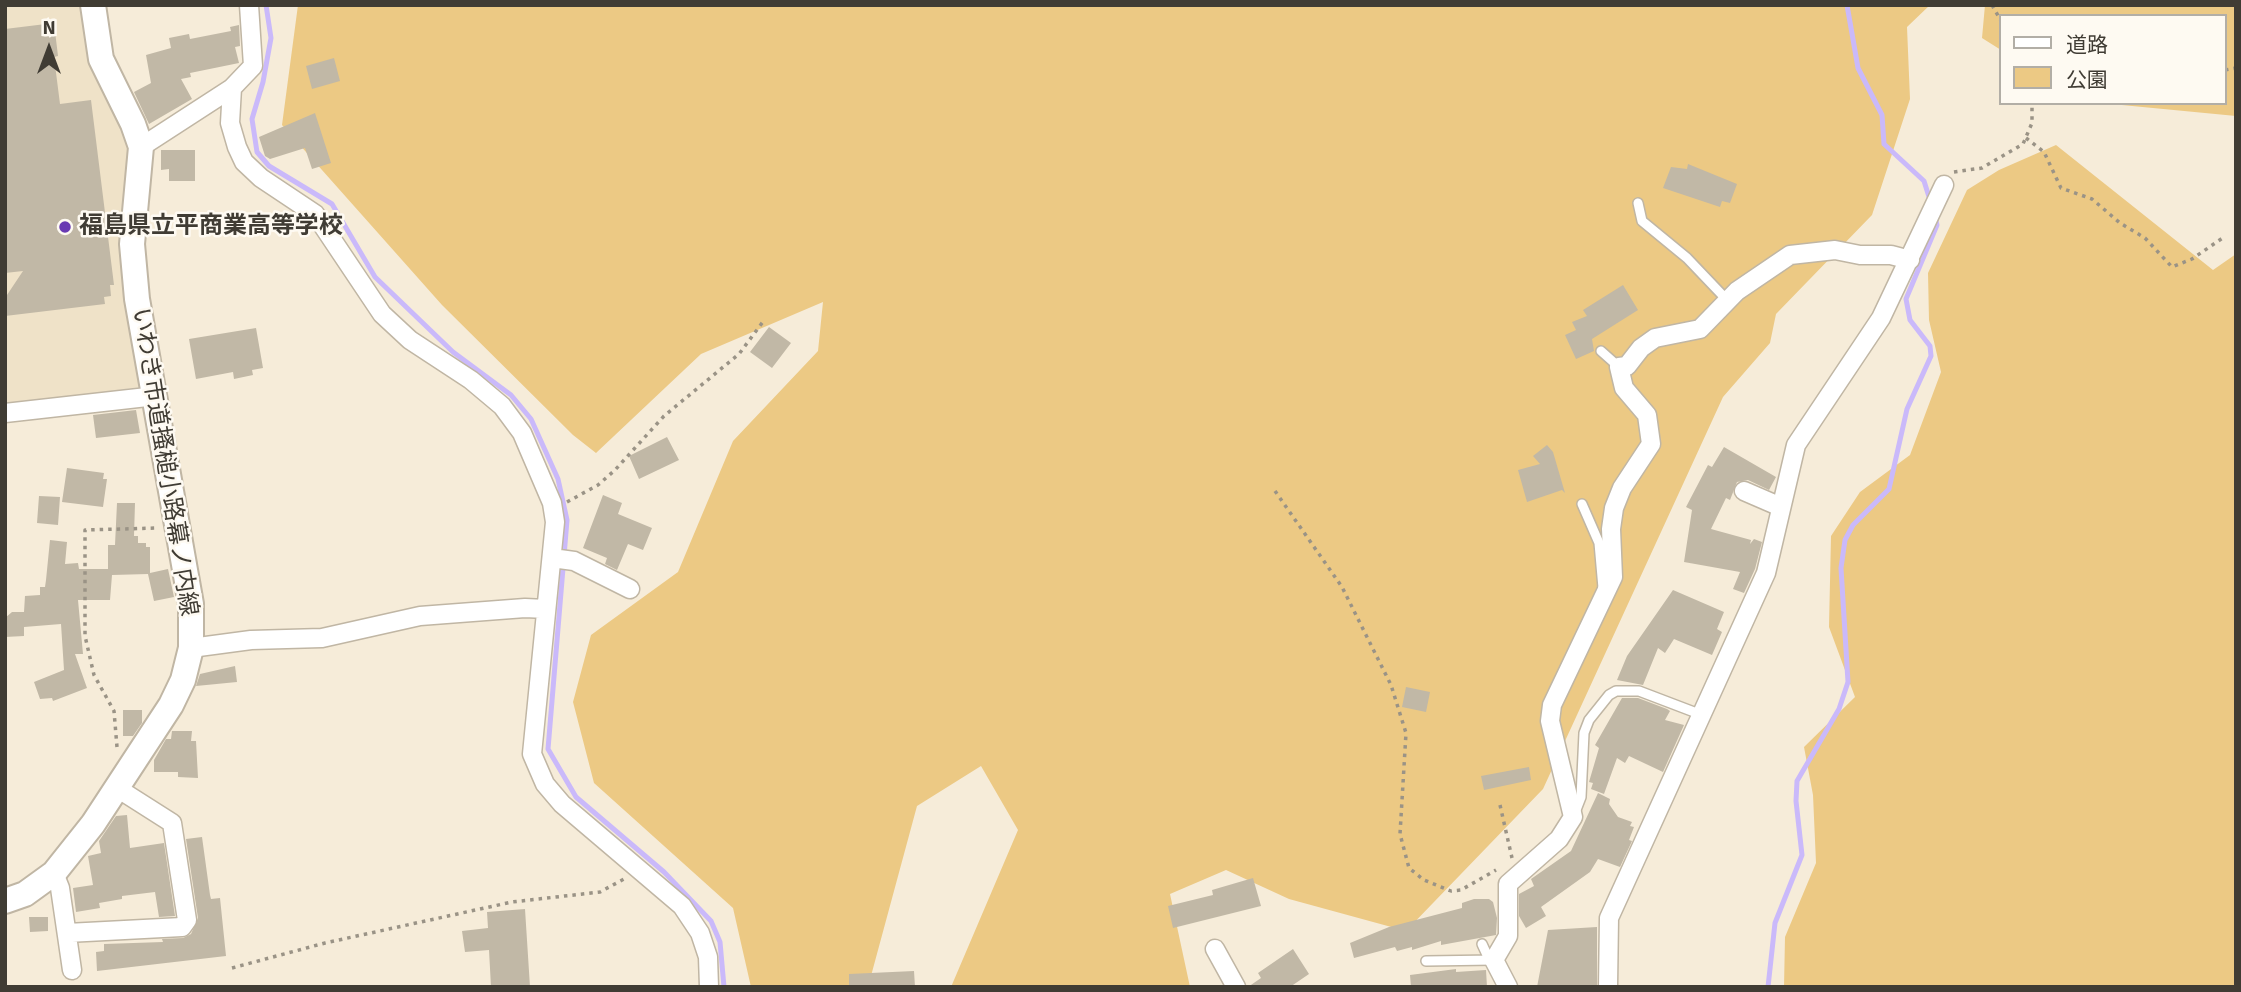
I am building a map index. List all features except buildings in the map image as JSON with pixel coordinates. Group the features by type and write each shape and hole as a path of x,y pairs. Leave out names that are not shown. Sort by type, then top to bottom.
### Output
{"street":[{"name":"いわき市道搔槌小路幕ノ内線","path":"5,901 26,894 54,873 121,782 170,705 183,680 191,648 191,604 137,299 132,244 141,147 134,124 101,59 93,5"},
{"path":"141,147 232,88 253,66 249,5"},
{"path":"232,88 230,123 244,162 261,178 314,214 382,314 410,340 471,380 502,406 522,433 555,522 532,754 545,784 562,804 682,906 700,933 708,957 709,987"},
{"path":"1608,987 1609,918 1766,573 1796,445 1881,318 1944,185"},
{"path":"1508,987 1494,960 1508,936 1508,884 1559,839 1573,817 1550,714 1600,600 1613,577 1611,529 1614,508 1622,488 1647,451 1652,434 1643,407 1620,382 1619,367 1627,366 1642,348 1655,338 1700,329 1727,300 1764,270 1790,255 1835,250 1860,255 1891,255 1910,260"},
{"path":"5,413 156,396"},
{"path":"1744,491 1782,507"},
{"path":"552,558 573,561 630,589"},
{"path":"191,648 251,640 321,638 420,616 525,608 546,609"},
{"path":"67,933 182,927 187,920 172,823 121,782"},
{"path":"54,873 72,970"},
{"path":"1214,949 1236,987"}],"lane":[{"path":"1638,202 1642,221 1678,249 1727,300"},
{"path":"1601,351 1619,367"},
{"path":"1583,504 1599,543 1603,567 1600,600"},
{"path":"1573,817 1581,797 1584,733 1590,720 1609,695 1616,691 1639,691 1702,715"},
{"path":"1482,944 1488,957 1494,960"},
{"path":"1426,961 1494,960"}],"path":[{"path":"1944,185 1953,172 1982,168 2006,155 2026,138 2032,123 2032,105"},
{"path":"2026,138 2045,152 2061,188 2092,199 2120,223 2145,238 2172,267 2192,259 2224,237"},
{"path":"552,508 578,498 598,485 664,416 724,369 765,319"},
{"path":"1275,491 1342,587 1391,685 1406,733 1400,834 1409,868 1424,880 1451,891 1476,882 1520,852"},
{"path":"121,782 114,711 94,675 85,636 85,530 178,528"},
{"path":"1500,805 1512,858"},
{"path":"232,968 367,933 541,896 600,892 615,881 647,877"}],"shaded area":[{"name":"福島県立平商業高等学校","path":"5,5 81,5 131,152 140,387 5,406"}],"green space":[{"path":"298,5 1930,5 1907,27 1910,99 1872,215 1776,314 1770,343 1723,397 1543,789 1406,931 1289,899 1226,870 1170,894 1190,987 951,987 1018,830 981,766 917,806 868,987 751,987 733,908 594,783 573,702 591,635 678,572 733,441 818,351 823,302 701,354 596,453 573,435 442,305 282,125"},
{"path":"1985,5 2236,5 2236,116 2122,105 2227,105 2227,14 2000,14 2000,49 1982,38"},
{"path":"2056,145 2213,270 2236,254 2236,987 1784,987 1785,937 1816,863 1813,795 1804,747 1855,697 1829,627 1831,536 1860,492 1910,455 1941,372 1929,320 1928,273 1967,190 1999,170"}],"waterway":[{"path":"266,5 271,38 263,82 252,119 257,152 269,166 332,204 375,277 453,352 511,395 531,419 558,479 567,520 548,749 576,797 664,872 711,921 720,942 724,987"},
{"path":"1847,5 1858,68 1882,115 1884,144 1924,181 1930,200"},
{"path":"1768,987 1775,923 1802,855 1796,801 1797,781 1839,709 1848,682 1841,568 1845,540 1853,525 1889,489 1907,409 1931,356 1930,346 1910,320 1906,299 1937,225 1935,216"}],"place":[{"name":"福島県立平商業高等学校","path":"65,227"}]}
